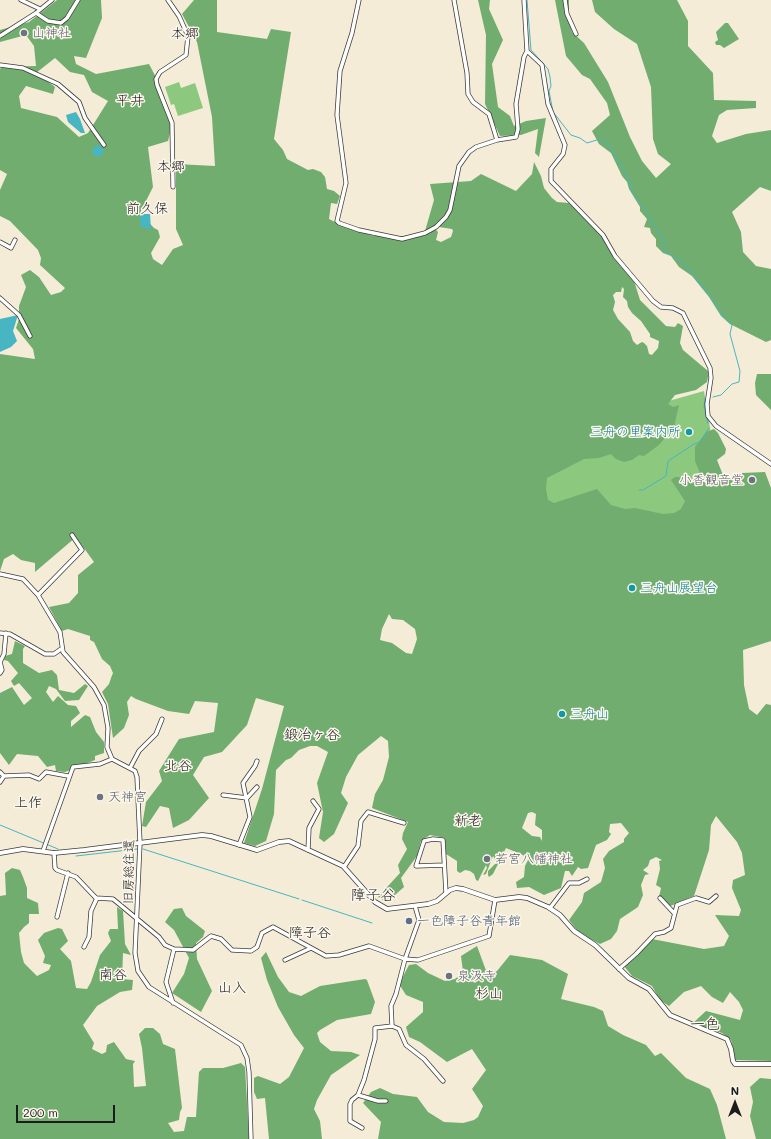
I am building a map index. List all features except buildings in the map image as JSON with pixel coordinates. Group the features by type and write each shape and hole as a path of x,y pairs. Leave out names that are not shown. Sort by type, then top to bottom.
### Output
{"street":[{"path":"21,0 40,10"},
{"path":"0,36 36,13 52,0"},
{"path":"36,13 48,21 61,23 67,18 78,0"},
{"path":"168,0 179,16 188,36 188,49 186,55 160,72 156,79 172,123 173,187"},
{"path":"359,0 352,33 340,71 337,115 345,166 346,183 336,218 339,223 392,238 402,238 425,233 436,227 450,210 453,190 461,161 476,147 497,140 514,138 518,134 516,104 524,57 527,51 524,0"},
{"path":"454,0 467,73 468,94 473,102 488,114 497,140"},
{"path":"565,0 567,14 576,34"},
{"path":"527,51 542,65 548,104 565,145 564,154 551,169 551,181 603,235 615,256 653,300 661,307 673,308 683,313 710,368 711,378 707,404 708,416 716,426 771,464"},
{"path":"0,65 23,68 58,84 79,102 85,118 104,144"},
{"path":"0,242 11,248 15,240"},
{"path":"0,298 19,315 30,336"},
{"path":"38,595 82,550 72,535"},
{"path":"0,574 23,579 38,595 60,632 61,649 94,687 104,705 108,728 107,747 115,762 130,768 139,751 156,734 162,719"},
{"path":"0,633 6,633 24,640 46,654 54,654 61,649"},
{"path":"0,673 2,670 0,662 4,654 6,633"},
{"path":"43,851 72,767 100,764 112,758"},
{"path":"239,845 250,816 243,783 257,761"},
{"name":"旧房総往還","path":"130,768 135,771 137,777 140,843 138,919 159,937 165,945 174,949"},
{"path":"0,772 4,776 29,775 39,779 46,772 68,776"},
{"path":"0,782 4,776"},
{"path":"247,798 257,788"},
{"path":"223,795 247,798"},
{"path":"308,850 309,828 319,808 313,801"},
{"path":"344,867 358,846 361,821 368,812 404,823"},
{"path":"0,853 23,849 54,853 205,835 257,850 286,841 344,867 381,907 394,909 437,901 446,893 456,888 463,888 495,900 519,897 527,898 550,908 560,915 574,931 595,944 629,978 649,989 670,1015 727,1039 735,1064 771,1064"},
{"path":"444,865 416,866 424,841 433,839 443,840 446,893"},
{"path":"54,853 55,868 76,877 97,898 113,900 138,919 135,953 138,971 149,987 241,1045 248,1064 252,1139"},
{"path":"57,917 63,887 68,874"},
{"path":"550,908 568,883 588,879"},
{"path":"619,969 630,960 655,934 664,932 671,928 677,905 696,898 709,902 716,896"},
{"path":"84,947 89,937 91,911 97,898"},
{"path":"660,898 674,913"},
{"path":"174,1004 166,982 174,949 193,950 211,936 221,939 232,950 251,951 257,947 262,933 273,928 328,956 339,955 369,946 405,959 418,960 489,936 495,900"},
{"path":"392,1026 391,1006 396,994 405,959 419,920 415,906"},
{"path":"285,960 311,948"},
{"path":"362,1128 350,1121 350,1104 358,1095 375,1039 375,1028 392,1026 402,1032 406,1045 424,1059 443,1081"},
{"path":"358,1095 378,1102 386,1101"}],"green space":[{"path":"57,0 101,0 102,18 86,58 74,56 76,64 96,74 149,64 160,85 173,121 168,141 148,147 153,187 140,213 154,228 158,230 160,237 151,253 153,259 162,265 173,249 183,245 176,229 176,164 215,166 212,117 197,42 182,14 194,0 217,0 217,32 267,39 271,29 291,32 274,139 283,150 287,159 308,170 313,169 321,172 325,177 327,189 334,191 340,196 337,204 331,203 329,219 345,227 374,236 403,236 421,233 424,236 426,235 425,231 434,200 430,184 471,181 481,174 516,191 532,174 534,162 541,176 544,188 552,198 557,202 569,203 604,238 634,281 640,300 666,326 675,327 678,323 683,326 680,343 683,350 708,371 707,382 696,390 675,395 668,404 673,407 679,405 674,427 659,445 644,456 639,455 632,460 624,462 616,459 611,454 599,458 584,459 547,478 546,489 548,500 554,503 597,489 611,505 625,509 635,508 663,514 674,513 681,509 685,501 671,480 675,477 679,477 687,482 700,485 702,478 695,461 695,447 706,432 714,429 718,433 726,449 725,454 717,460 723,475 733,478 742,473 765,472 771,488 771,641 743,650 744,685 749,709 757,715 766,704 771,705 771,1061 735,1060 731,1040 722,1033 693,1023 706,1011 740,1020 743,1010 739,1002 730,992 723,1003 712,997 701,986 684,992 669,1006 660,1000 652,986 632,976 624,966 645,942 652,939 704,949 724,946 729,936 715,915 739,916 741,910 732,888 733,880 745,875 742,853 737,842 716,816 711,825 709,850 694,896 668,907 659,897 661,888 656,885 660,869 659,861 662,860 656,857 650,860 648,866 643,870 649,874 645,875 641,885 643,895 638,907 620,919 617,931 611,939 600,944 580,934 569,920 582,902 584,893 601,882 605,868 603,859 609,851 624,842 624,839 629,833 621,823 610,824 609,832 611,834 607,840 596,845 588,868 581,869 578,867 572,876 569,871 565,871 561,888 544,895 529,887 517,888 516,882 524,877 525,866 529,858 506,848 493,874 489,877 488,875 488,871 497,862 493,856 486,874 483,875 487,868 486,865 478,881 476,880 474,874 470,871 465,870 460,873 457,871 457,861 446,854 445,838 430,835 421,841 417,856 401,878 404,887 387,902 378,897 400,873 398,865 407,849 402,839 408,822 372,808 375,794 383,780 389,757 388,741 381,736 358,755 346,777 341,793 348,803 334,834 324,842 319,838 323,812 317,783 328,752 317,746 310,746 299,750 276,770 274,814 266,841 255,846 244,843 262,789 284,706 256,698 247,725 222,752 204,757 193,775 209,798 189,820 173,828 169,808 160,806 146,827 142,826 146,802 162,781 159,771 179,739 214,732 218,703 195,701 189,714 168,711 131,696 127,702 129,715 124,728 113,738 108,704 102,692 109,684 113,673 110,666 102,659 94,642 90,640 90,636 68,629 62,631 49,607 69,603 78,593 78,575 94,562 76,537 35,572 35,563 21,560 13,554 4,559 0,571 0,354 35,359 33,349 16,328 19,319 19,306 26,287 21,275 30,270 39,277 51,295 61,292 65,288 40,265 41,258 38,250 10,221 0,216 0,190 7,174 0,170 0,69 2,67 36,66 34,46 26,35 0,42 0,30 29,22","holes":["55,58 70,72 84,75 92,92 108,101 88,133 79,137 57,117 21,108 19,96 26,86 53,94 55,87 36,73","439,227 452,229 453,231 451,237 441,242 436,240 438,232 434,228","622,287 624,289 623,297 627,301 628,307 632,313 641,321 650,334 650,337 659,341 658,348 652,355 649,354 647,346 644,343 642,342 637,345 633,341 630,332 618,319 613,310 615,302 613,295 616,292 621,292","389,614 392,619 403,620 415,629 417,639 412,654 406,653 392,643 380,640 382,629","532,812 536,814 535,825 542,830 542,841 540,837 532,836 522,828 528,813"]},
{"path":"478,0 490,0 489,9 503,40 492,64 498,107 510,116 514,126 526,121 546,118 539,157 535,153 538,129 521,135 500,136 485,104 486,35"},
{"path":"555,0 569,0 569,17 572,32 584,43 608,82 630,137 642,161 656,178 671,164 658,154 653,139 651,87 637,44 614,29 595,12 592,0 677,0 688,21 688,46 713,73 714,100 756,101 756,108 727,110 719,115 712,136 717,143 746,134 771,130 771,191 760,187 732,212 741,232 743,252 756,266 771,269 771,340 766,342 730,324 721,316 709,297 692,276 679,267 671,256 663,253 656,246 656,239 651,233 650,228 644,227 647,219 640,211 640,207 611,153 599,144 592,131 610,115 607,103 590,79 582,75 566,56"},
{"path":"725,23 728,23 739,39 724,48 720,45 716,45 715,42 718,40 716,32"},
{"path":"179,82 181,88 195,83 203,108 178,116 174,104 171,105 165,87"},
{"path":"757,374 771,374 771,410 756,395 755,383"},
{"path":"704,391 711,434 702,488 689,501 683,549 540,507 534,472 665,402"},
{"path":"15,641 25,646 23,649 23,663 39,673 52,670 57,675 59,690 74,693 85,684 88,686 79,700 65,701 56,689 49,686 46,692 53,702 58,696 68,705 76,706 80,713 71,721 71,727 85,715 90,717 96,732 104,742 104,753 95,756 95,760 65,772 56,771 55,765 47,767 38,756 17,754 9,765 0,753 0,693 12,687 24,705 32,698 19,683 14,686 11,681 18,673 8,661 4,660 5,656 12,654"},
{"path":"12,868 20,870 27,888 27,898 38,903 39,914 29,914 29,923 19,933 24,963 37,976 49,970 51,965 43,963 45,956 38,940 44,933 58,928 62,929 68,941 60,949 71,961 76,988 87,989 91,982 100,955 111,941 108,933 110,929 118,929 117,907 123,911 125,944 131,955 123,953 122,979 133,980 132,990 120,992 97,1006 83,1025 94,1043 92,1049 102,1054 106,1052 107,1045 114,1042 126,1059 135,1061 133,1064 134,1087 146,1086 139,1034 145,1028 153,1028 160,1034 163,1044 175,1049 182,1108 179,1120 168,1123 174,1132 184,1131 187,1117 196,1117 199,1072 203,1068 223,1068 241,1063 245,1067 249,1139 0,1139 0,896 6,895 5,873"},
{"path":"182,908 186,916 205,931 203,937 196,943 197,959 212,991 201,1012 172,993 184,974 189,958 174,930 165,922 174,909"},
{"path":"477,946 488,976 497,971 510,955 542,960 568,974 561,999 594,1007 603,1011 608,1026 623,1035 646,1045 655,1056 661,1053 686,1078 710,1089 717,1105 726,1139 378,1139 381,1122 363,1103 371,1092 380,1088 393,1094 417,1097 428,1112 444,1122 463,1123 474,1120 478,1117 483,1106 472,1089 486,1070 472,1049 447,1062 420,1042 409,1037 406,1027 423,1012 423,1002 406,995 399,984 409,965 416,964 428,973 445,981 455,979 463,972 461,956"},
{"path":"266,952 278,977 289,992 301,996 320,986 365,979 367,980 375,1002 371,1014 337,1020 317,1033 320,1042 331,1051 351,1052 360,1055 331,1075 317,1100 314,1109 320,1121 322,1139 269,1139 265,1098 257,1099 254,1092 254,1078 258,1076 280,1084 289,1077 304,1048 294,1035 278,1007 267,980 261,958"},
{"path":"760,1078 771,1079 771,1139 756,1139 750,1116 753,1102 750,1087"}],"water":[{"path":"76,112 85,133 81,133 68,122 66,115"},
{"path":"96,146 100,146 102,147 102,155 96,156 93,153 93,149"},
{"path":"140,214 150,214 151,230 140,226"},
{"path":"18,315 13,331 17,341 11,347 0,352 0,319"}],"waterway":[{"path":"527,0 531,50 548,69 551,86 549,91 553,112 571,135 580,138 587,143 600,139 609,145 627,176 634,196 645,209 664,241 664,251 683,262 711,297 723,317 732,325 730,334 740,371 739,382 732,384 721,395 713,397"},
{"path":"705,399 704,406 708,424"},
{"path":"639,490 643,490 666,476 668,461 694,444 700,442 709,428"},
{"path":"0,825 58,849"},
{"path":"76,856 137,849"},
{"path":"143,849 299,899"},
{"path":"302,900 372,923"}],"place":[{"name":"山神社","path":"24,33"},
{"name":"三舟の里案内所","path":"689,432"},
{"name":"小香観音堂","path":"752,480"},
{"name":"三舟山展望台","path":"632,588"},
{"name":"三舟山","path":"562,714"},
{"name":"天神宮","path":"100,797"},
{"name":"若宮八幡神社","path":"487,859"},
{"name":"一色障子谷青年館","path":"409,921"},
{"name":"泉汲寺","path":"449,976"}],"district":[{"name":"本郷","path":"185,34"},
{"name":"平井","path":"130,101"},
{"name":"本郷","path":"171,167"},
{"name":"前久保","path":"147,209"},
{"name":"鍛冶ヶ谷","path":"312,735"},
{"name":"北谷","path":"178,766"},
{"name":"上作","path":"28,803"},
{"name":"新老","path":"468,821"},
{"name":"障子谷","path":"373,895"},
{"name":"障子谷","path":"310,933"},
{"name":"南谷","path":"113,975"},
{"name":"山入","path":"232,988"},
{"name":"杉山","path":"489,994"},
{"name":"一色","path":"705,1024"}]}
